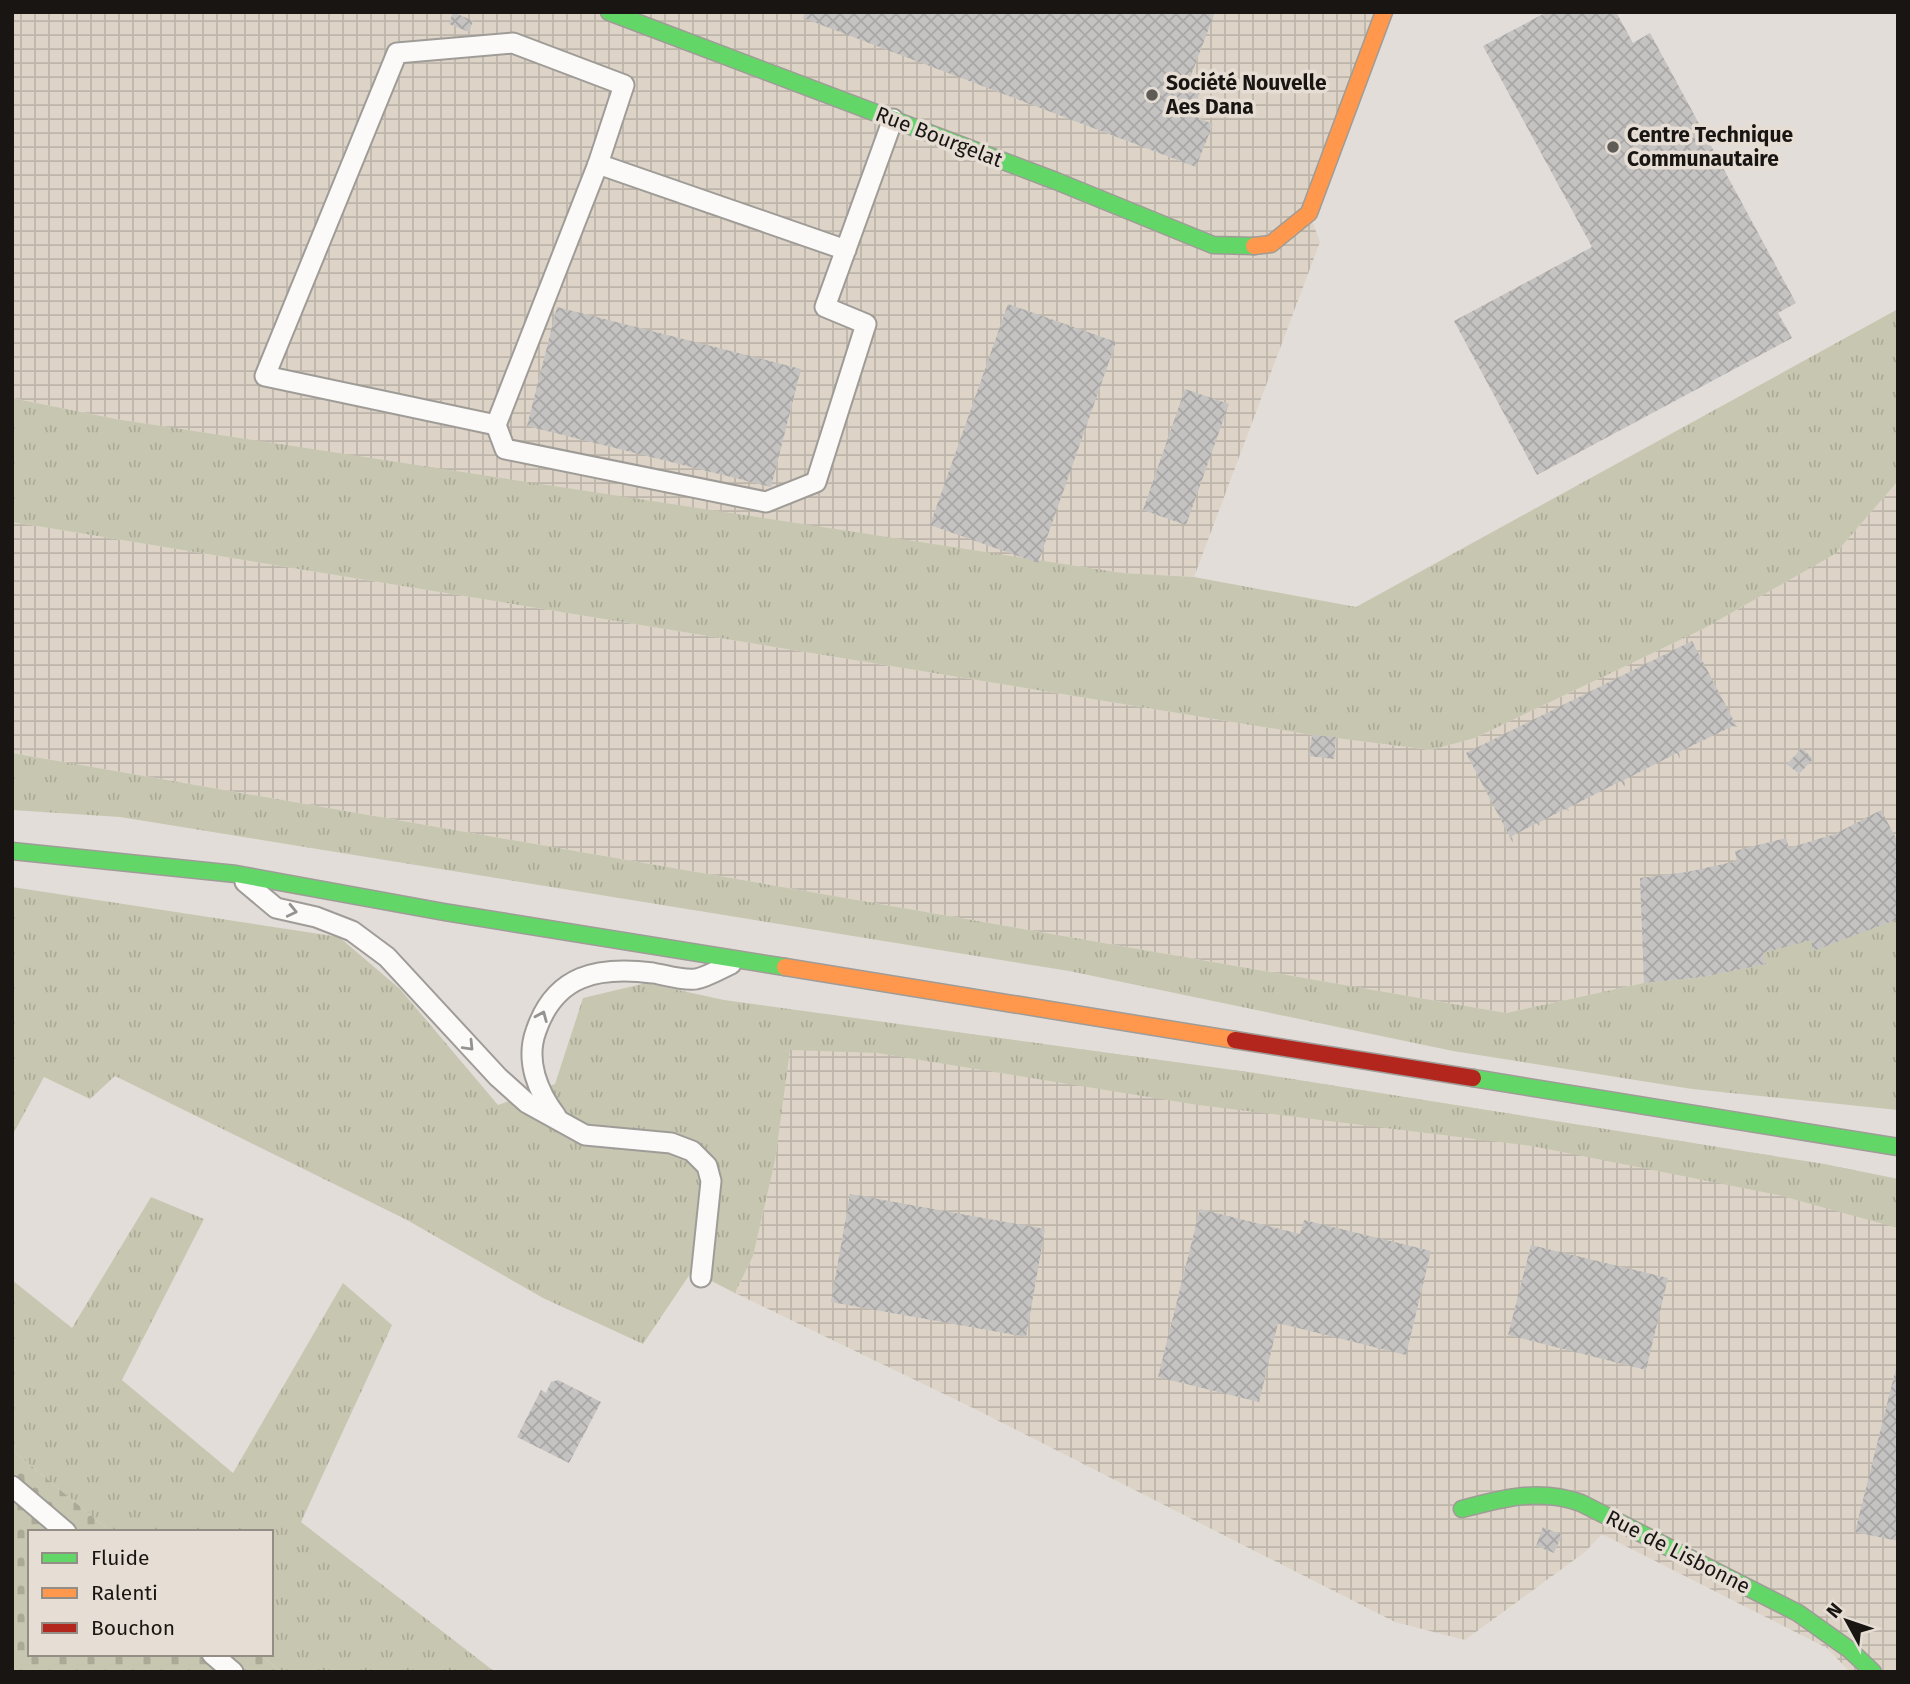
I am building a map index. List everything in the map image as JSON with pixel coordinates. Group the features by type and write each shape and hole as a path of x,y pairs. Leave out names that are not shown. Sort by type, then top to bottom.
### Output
{"main road":[{"name":"Rue Bourgelat","path":"609,12 1213,244 1240,247 1271,244 1309,213 1384,12"},
{"path":"12,851 236,874 444,912 1898,1147"},
{"name":"Rue de Lisbonne","path":"1462,1509 1514,1496 1558,1496 1570,1500 1607,1516 1813,1621 1853,1651 1873,1672"}],"lane":[{"path":"496,425 265,376 397,53 513,43 624,85 598,164 496,425 505,449 766,502 816,482 866,324 825,307 893,119"},
{"path":"598,164 846,250"},
{"path":"236,874 276,908 316,917 352,931 387,957 498,1077 527,1103 585,1135 671,1143 692,1151 707,1166 712,1196 701,1277"},
{"path":"561,1123 540,1095 530,1048 544,1008 565,984 596,973 629,970 695,979 743,960"},
{"path":"12,1486 64,1530"},
{"path":"214,1656 233,1672"}],"shaded area":[{"path":"12,12 1384,12 1309,213 1320,242 1194,577 1123,573 681,508 116,419 12,398"},
{"path":"1898,481 1898,919 1813,951 1810,941 1766,964 1703,977 1644,983 1506,1013 12,753 12,522 1312,735 1431,750 1475,738 1703,629 1835,554"},
{"path":"794,1010 1255,1073 1824,1164 1898,1179 1898,1672 1850,1672 1827,1648 1602,1534 1585,1552 1465,1640 1395,1622 971,1407 735,1293 753,1256 775,1161"}],"green space":[{"path":"1898,309 1898,481 1835,554 1703,629 1475,738 1431,750 1312,735 12,522 12,398 116,419 1123,573 1194,577 1356,607"},
{"path":"12,753 1506,1013 1644,983 1703,977 1765,964 1763,953 1811,940 1813,950 1898,919 1898,1110 1692,1089 1453,1051 1069,971 120,817 12,810"},
{"path":"12,887 339,937 400,989 498,1105 555,1084 583,998 646,983 724,1000 1255,1073 1824,1164 1898,1179 1898,1228 1778,1195 1532,1146 1198,1105 877,1053 790,1050 775,1161 753,1256 735,1293 692,1271 643,1344 543,1298 407,1220 115,1076 90,1099 44,1077 12,1136"},
{"path":"151,1197 204,1219 122,1380 233,1473 343,1283 392,1325 301,1522 495,1672 281,1672 262,1656 273,1656 273,1530 109,1530 12,1450 12,1280 72,1328"},
{"path":"12,1450 109,1530 28,1530 28,1656 262,1656 281,1672 12,1672"}],"building":[{"path":"453,12 473,21 469,32 449,24"},
{"path":"805,12 1215,12 1190,78 1203,84 1191,115 1213,124 1196,167 803,18"},
{"path":"1547,12 1616,12 1633,43 1650,33 1796,303 1778,313 1792,338 1537,475 1454,321 1592,247 1483,46"},
{"path":"1008,304 1116,342 1038,563 930,525"},
{"path":"557,307 801,369 771,487 527,426"},
{"path":"1185,389 1229,404 1186,525 1143,510"},
{"path":"1692,641 1737,727 1733,726 1679,752 1680,759 1677,753 1624,780 1625,787 1621,781 1568,808 1569,811 1565,809 1540,822 1539,826 1537,823 1512,836 1513,843 1466,753"},
{"path":"1312,735 1336,737 1334,759 1309,756"},
{"path":"1802,748 1813,759 1799,774 1787,764"},
{"path":"1881,810 1898,842 1898,919 1813,951 1811,940 1763,953 1766,964 1703,977 1644,983 1640,878 1687,872 1737,861 1735,851 1786,838 1789,848 1835,834"},
{"path":"850,1194 1045,1229 1026,1337 831,1302"},
{"path":"1200,1209 1300,1234 1304,1220 1431,1251 1406,1355 1278,1323 1259,1402 1158,1377"},
{"path":"1531,1245 1668,1278 1646,1370 1508,1335"},
{"path":"1898,1364 1898,1541 1855,1532"},
{"path":"558,1380 601,1402 569,1463 517,1437 541,1390 546,1393 551,1382"},
{"path":"1543,1527 1562,1535 1554,1553 1536,1546"}],"traffic: fast":[{"path":"609,12 1056,181 1213,245 1254,246"},
{"path":"12,851 236,874 444,912 785,967"},
{"path":"1473,1078 1898,1147"},
{"path":"1462,1509 1507,1498 1536,1495 1566,1498 1581,1503 1798,1613 1850,1650 1873,1672"}],"traffic: slow":[{"path":"1254,246 1271,244 1309,213 1384,12"},
{"path":"785,967 1235,1040"}],"traffic: jam":[{"path":"1235,1040 1473,1078"}],"place":[{"name":"Société Nouvelle Aes Dana","path":"1152,95"},
{"name":"Centre Technique Communautaire","path":"1613,147"}]}
